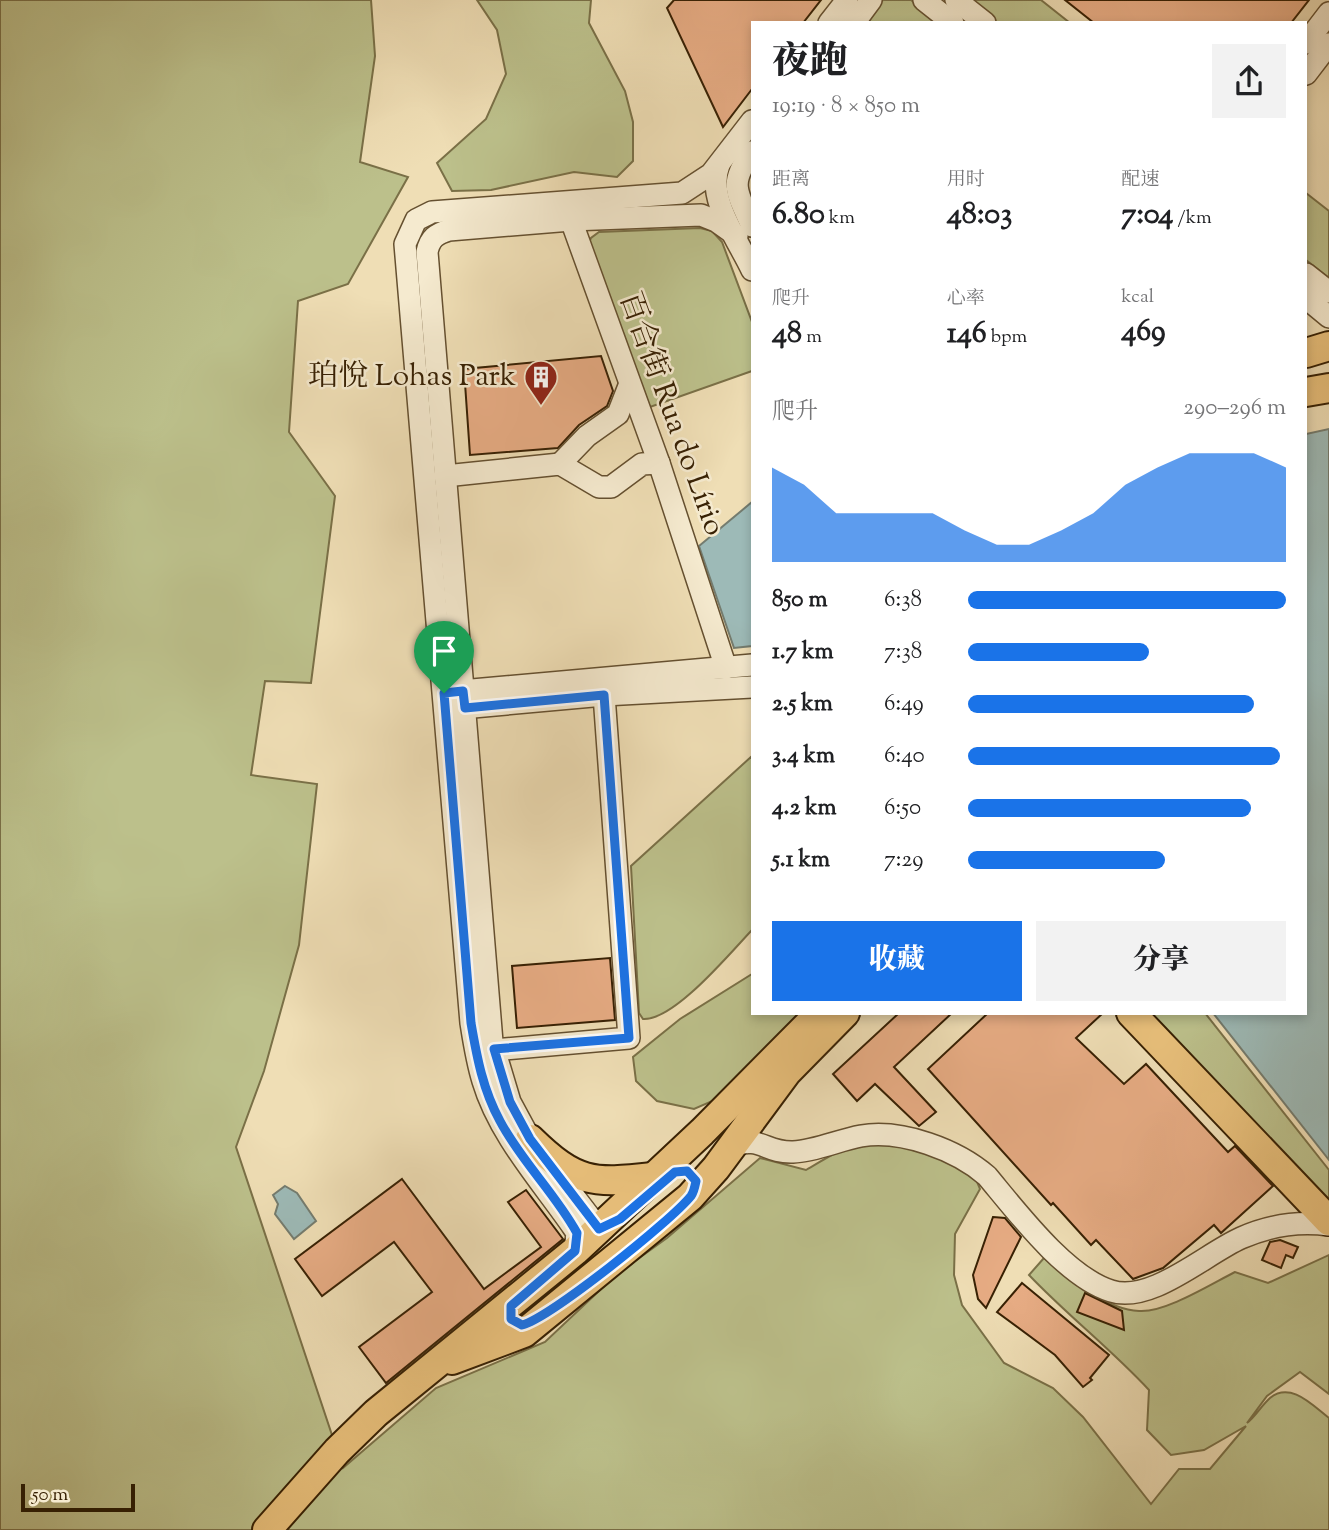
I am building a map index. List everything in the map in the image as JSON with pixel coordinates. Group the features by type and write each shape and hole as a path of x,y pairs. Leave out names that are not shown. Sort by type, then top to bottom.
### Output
{"main road":[{"path":"1307,353 1329,346"},
{"path":"1307,392 1329,388"},
{"path":"267,1530 337,1451 418,1376 511,1306 575,1251 702,1132 818,1015"},
{"path":"418,1376 524,1333 693,1194 780,1080 843,1015"},
{"path":"1133,1015 1329,1223"},
{"path":"530,1139 552,1160 574,1174 609,1181 653,1177"},
{"path":"599,1229 620,1219 675,1172 681,1170 691,1173 696,1181 693,1194"},
{"path":"511,1306 511,1319 522,1325 559,1305"}],"street":[{"path":"831,21 847,0"},
{"path":"855,21 871,0"},
{"path":"924,0 950,21"},
{"path":"956,0 982,21"},
{"path":"1307,42 1329,13"},
{"path":"1307,73 1329,44"},
{"path":"575,1251 577,1233 502,1124 483,1083 485,1051 454,700 405,244 416,220 432,212 682,193 701,183 719,165 751,122"},
{"path":"751,154 738,174 739,198 751,264"},
{"path":"719,165 716,173 716,194 745,231"},
{"path":"454,700 445,476 427,252 430,240 449,230 570,220 701,215 745,231"},
{"name":"百合街 Rua do Lírio","path":"570,220 659,463 726,668"},
{"path":"1307,275 1329,292"},
{"path":"1307,299 1329,317"},
{"path":"560,464 587,436 618,414 629,386"},
{"path":"445,476 560,464 599,487 606,487 620,482 642,464 659,463"},
{"path":"454,700 751,665"},
{"path":"454,700 751,687"},
{"path":"485,1051 629,1038 604,695"},
{"path":"485,1051 530,1139 599,1229"},
{"path":"731,1146 754,1141 777,1151 797,1152 876,1135 947,1150 974,1165 987,1176 1059,1257 1098,1286 1111,1292 1126,1294 1154,1286 1253,1233 1290,1225 1329,1223"}],"green space":[{"path":"0,0 371,0 375,56 360,162 408,177 348,284 298,301 289,432 335,496 311,683 265,681 251,775 317,784 299,945 264,1071 236,1147 343,1468 436,1388 545,1342 617,1274 667,1238 760,1158 806,1170 849,1147 877,1143 936,1156 962,1168 975,1178 980,1189 955,1234 954,1275 962,1305 1004,1363 1053,1388 1083,1417 1151,1504 1179,1469 1210,1469 1246,1426 1204,1450 1171,1455 1147,1430 1149,1390 1029,1275 1044,1258 1101,1299 1139,1311 1162,1307 1188,1297 1235,1272 1268,1283 1329,1255 1329,1394 1300,1372 1267,1396 1247,1423 1270,1398 1286,1392 1301,1397 1329,1418 1329,1530 0,1530"},
{"path":"477,0 591,0 589,23 625,91 633,122 633,161 617,177 574,172 491,190 452,191 437,163 486,119 506,74 497,30"},
{"path":"883,0 911,0 937,21 867,21"},
{"path":"969,0 1041,0 1067,21 995,21"},
{"path":"1307,194 1329,211 1329,278 1307,261"},
{"path":"700,228 712,231 722,242 751,319 751,371 650,407 589,243 599,232"},
{"path":"751,757 751,931 685,998 656,1017 643,1019 639,1013 631,866"},
{"path":"751,975 751,1015 801,1015 724,1096 694,1109 657,1101 636,1081 633,1057 680,1019"},
{"path":"1148,1015 1207,1015 1329,1170 1329,1207"}],"water":[{"path":"1329,429 1329,1160 1215,1015 1307,1015 1307,434"},
{"path":"751,503 751,646 734,648 699,546"},
{"path":"285,1186 297,1193 316,1221 294,1239 275,1214 278,1204 273,1195"}],"building":[{"path":"674,0 821,0 805,21 751,21 751,90 723,127 667,8"},
{"path":"1065,0 1309,0 1293,21 1091,21"},
{"name":"珀悅 Lohas Park","path":"601,356 613,391 607,406 579,425 558,448 470,455 464,369"},
{"path":"610,958 615,1020 517,1028 512,966"},
{"path":"897,1015 950,1015 894,1067 936,1112 919,1126 875,1084 857,1101 833,1074"},
{"path":"986,1015 1101,1015 1076,1038 1124,1084 1146,1064 1228,1152 1235,1146 1273,1186 1221,1233 1214,1225 1163,1268 1133,1279 1096,1240 1091,1245 1053,1203 1051,1205 928,1069"},
{"path":"402,1179 484,1289 541,1247 508,1202 526,1190 563,1239 386,1383 359,1347 432,1292 394,1242 322,1296 295,1259"},
{"path":"993,1217 1005,1218 1021,1237 986,1308 978,1299 973,1275"},
{"path":"1280,1240 1298,1247 1293,1258 1286,1255 1281,1268 1262,1260 1270,1242"},
{"path":"1022,1283 1109,1355 1090,1378 1092,1380 1083,1387 1055,1355 997,1312"},
{"path":"1085,1293 1122,1311 1124,1330 1077,1312"}],"place":[{"name":"珀悅 Lohas Park","path":"541,407"}],"route":[{"path":"463,691 465,708 604,695 629,1038 494,1049 510,1102 530,1139 599,1229 620,1219 675,1172 687,1171 696,1181 693,1194 651,1231 559,1305 522,1325 511,1319 511,1306 575,1251 577,1233 502,1124 490,1101 478,1065 471,1023 444,693 463,691"}]}
